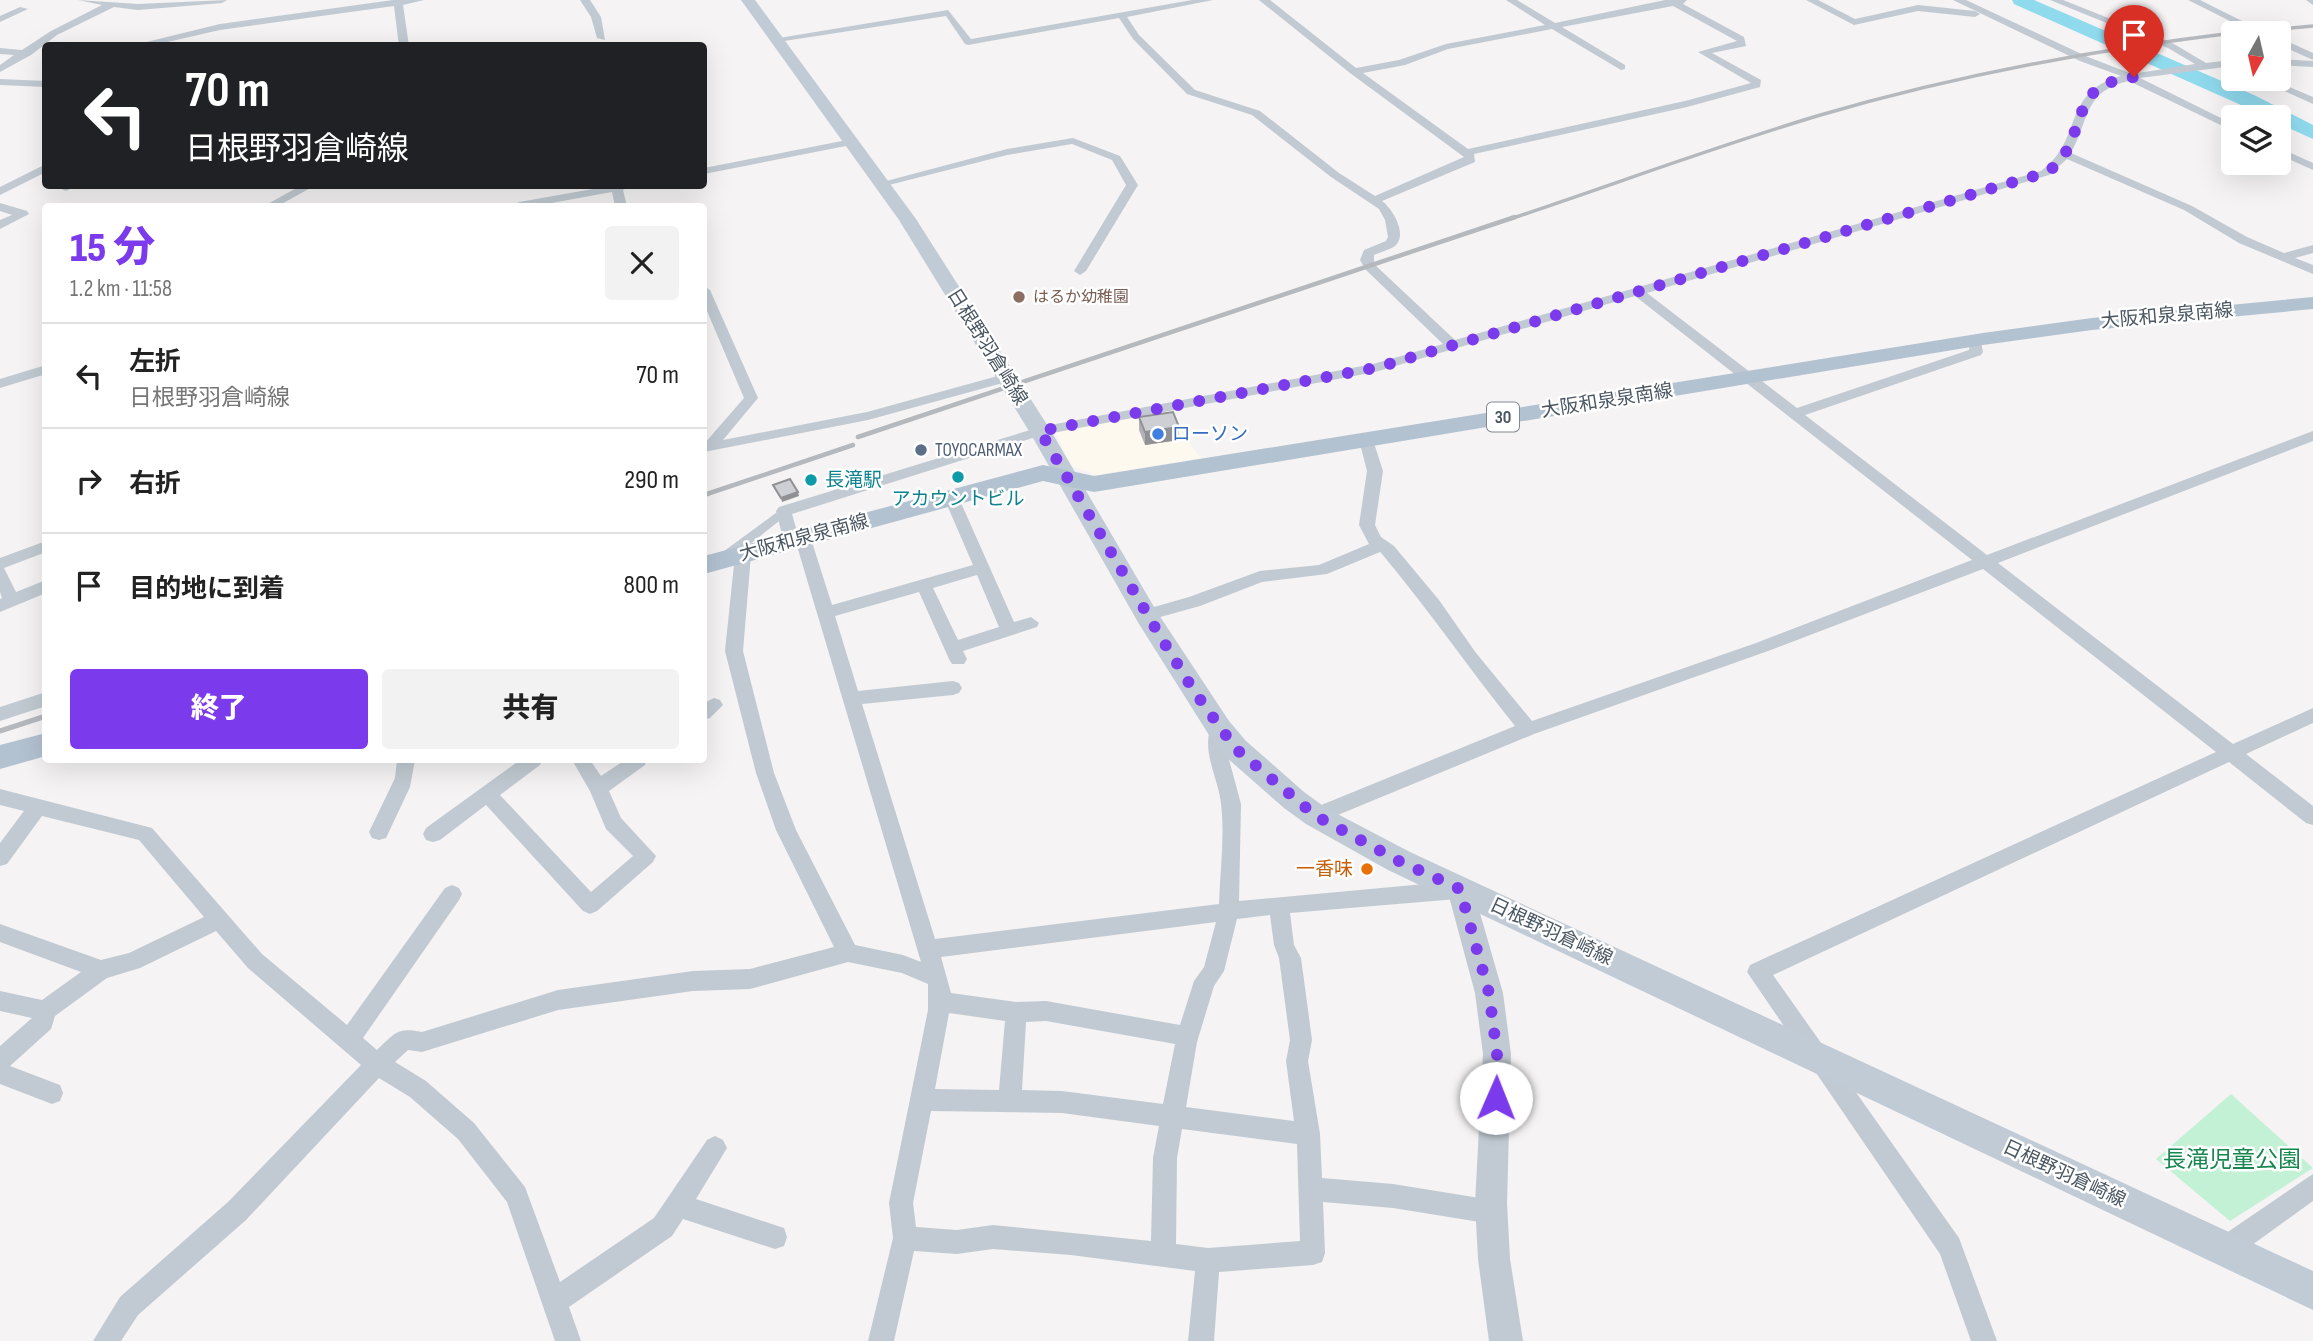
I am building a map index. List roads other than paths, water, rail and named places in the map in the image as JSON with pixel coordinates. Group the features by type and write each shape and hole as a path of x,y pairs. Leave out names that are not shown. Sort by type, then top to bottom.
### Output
{"main road":[{"name":"日根野羽倉崎線","path":"748,0 881,184 1040,431 1146,615 1219,728 1236,749 1316,816 1399,861 2313,1291"},
{"name":"大阪和泉泉南線","path":"722,560 1043,473 1094,484 1975,340 2098,323 2313,303"},
{"path":"0,757 42,745"}],"street":[{"path":"83,0 138,7 222,0"},
{"path":"0,69 54,33 120,0"},
{"path":"152,42 203,30 419,0"},
{"path":"585,0 596,17 603,38"},
{"path":"778,39 948,13 968,42 1208,0"},
{"path":"1264,0 1354,71 1466,153 1471,160 1373,201"},
{"path":"1511,0 1621,67"},
{"path":"1354,71 1401,63 1446,47 1686,0"},
{"path":"1811,0 1854,22 1919,8 1964,12 2006,20"},
{"path":"1958,0 2006,20 2084,60 2132,78 2221,122"},
{"path":"2056,0 2171,46 2203,67"},
{"path":"2193,0 2236,21"},
{"path":"313,15 314,1"},
{"path":"399,1 404,42"},
{"path":"1466,153 1686,104 1756,85 1757,82 1703,52 1743,44 1741,39 1673,1"},
{"path":"179,2 180,8 193,17 203,30"},
{"path":"0,19 23,9"},
{"path":"1121,15 1136,37 1191,92 1256,113 1383,207 1391,220 1394,237 1391,243 1368,253 1366,260 1369,266 1452,345"},
{"path":"2291,46 2313,57"},
{"path":"0,51 42,53"},
{"path":"2291,63 2313,64"},
{"path":"848,953 786,830 765,773 734,651 722,560 784,511 1040,431 1375,368 2045,173 2057,167 2067,155 2093,92 2103,85 2221,65"},
{"path":"0,82 42,84"},
{"path":"2290,91 2313,101"},
{"path":"881,184 1007,152 1073,141 1116,158 1132,185 1080,271"},
{"path":"707,170 852,142"},
{"path":"2067,155 2188,208 2243,240 2313,270"},
{"path":"2291,156 2313,167"},
{"path":"0,192 42,169"},
{"path":"29,175 42,180"},
{"path":"276,203 302,189"},
{"path":"534,203 606,189"},
{"path":"0,207 23,214 0,225"},
{"path":"2285,257 2313,248"},
{"path":"1638,292 2313,817"},
{"path":"707,297 751,398 707,447"},
{"path":"1794,414 1976,352 1975,340"},
{"path":"0,384 42,370"},
{"path":"707,448 869,416 1005,378"},
{"path":"1316,816 1528,729 1762,647 2313,436"},
{"path":"1366,440 1375,471 1367,525 1375,540 1433,604 1471,659 1528,729"},
{"path":"952,498 1009,630"},
{"path":"784,511 826,613 940,988 940,1002 901,1203 905,1238 881,1341"},
{"path":"1146,615 1194,602 1260,577 1321,570 1381,545"},
{"path":"0,564 42,548"},
{"path":"826,613 982,568"},
{"path":"0,573 6,603 42,588"},
{"path":"924,585 956,653 1031,622"},
{"path":"852,698 953,688"},
{"path":"0,714 42,700"},
{"path":"1984,1341 1950,1247 1758,972 2313,715"},
{"path":"1163,1254 1165,1158 1171,1117 1187,1036 1205,981 1213,971 1229,912 1231,804 1217,752 1219,728"},
{"path":"433,834 529,763"},
{"path":"487,793 590,905 646,856 613,823 598,788 583,763"},
{"path":"598,788 634,763"},
{"path":"379,832 406,766"},
{"path":"0,797 145,834 255,961 377,1064 418,1089 466,1131 517,1195 568,1341"},
{"path":"0,858 38,806"},
{"path":"928,949 1279,905 1460,889 1489,993 1497,1054 1492,1213 1494,1259 1506,1341"},
{"path":"349,1040 452,894"},
{"path":"905,1238 957,1242 993,1237 1208,1260 1313,1252 1308,1134 1297,1061 1301,1040 1290,958 1284,945 1279,905"},
{"path":"0,1060 44,1022 45,1011 101,970 133,961 219,920"},
{"path":"0,933 101,970"},
{"path":"106,1341 130,1306 237,1211 377,1064 404,1040 422,1042 558,1000 693,981 750,979 848,953 903,964 935,977"},
{"path":"0,1001 45,1011"},
{"path":"940,1002 1016,1012 1046,1010 1187,1036"},
{"path":"1010,1103 1016,1012"},
{"path":"0,1073 52,1093"},
{"path":"921,1100 1062,1102 1308,1134"},
{"path":"555,1301 663,1227 715,1147"},
{"path":"2225,1249 2313,1186"},
{"path":"1310,1189 1392,1196 1492,1213"},
{"path":"677,1205 775,1237"},
{"path":"1201,1341 1208,1260"}],"waterway":[{"path":"2020,0 2247,99 2313,133"}],"railway":[{"path":"2291,28 2313,26"},
{"path":"1510,219 1740,140 1868,102 2023,66 2221,35"},
{"path":"858,437 1515,217"},
{"path":"707,494 853,445"},
{"path":"0,731 42,717"}],"place":[{"name":"はるか幼稚園","path":"1019,297"},
{"name":"ローソン","path":"1158,434"},
{"name":"TOYOCARMAX","path":"921,450"},
{"name":"アカウントビル","path":"958,477"},
{"name":"長滝駅","path":"811,480"},
{"name":"一香味","path":"1367,869"}],"park label":[{"name":"長滝児童公園","path":"2232,1160"}]}
